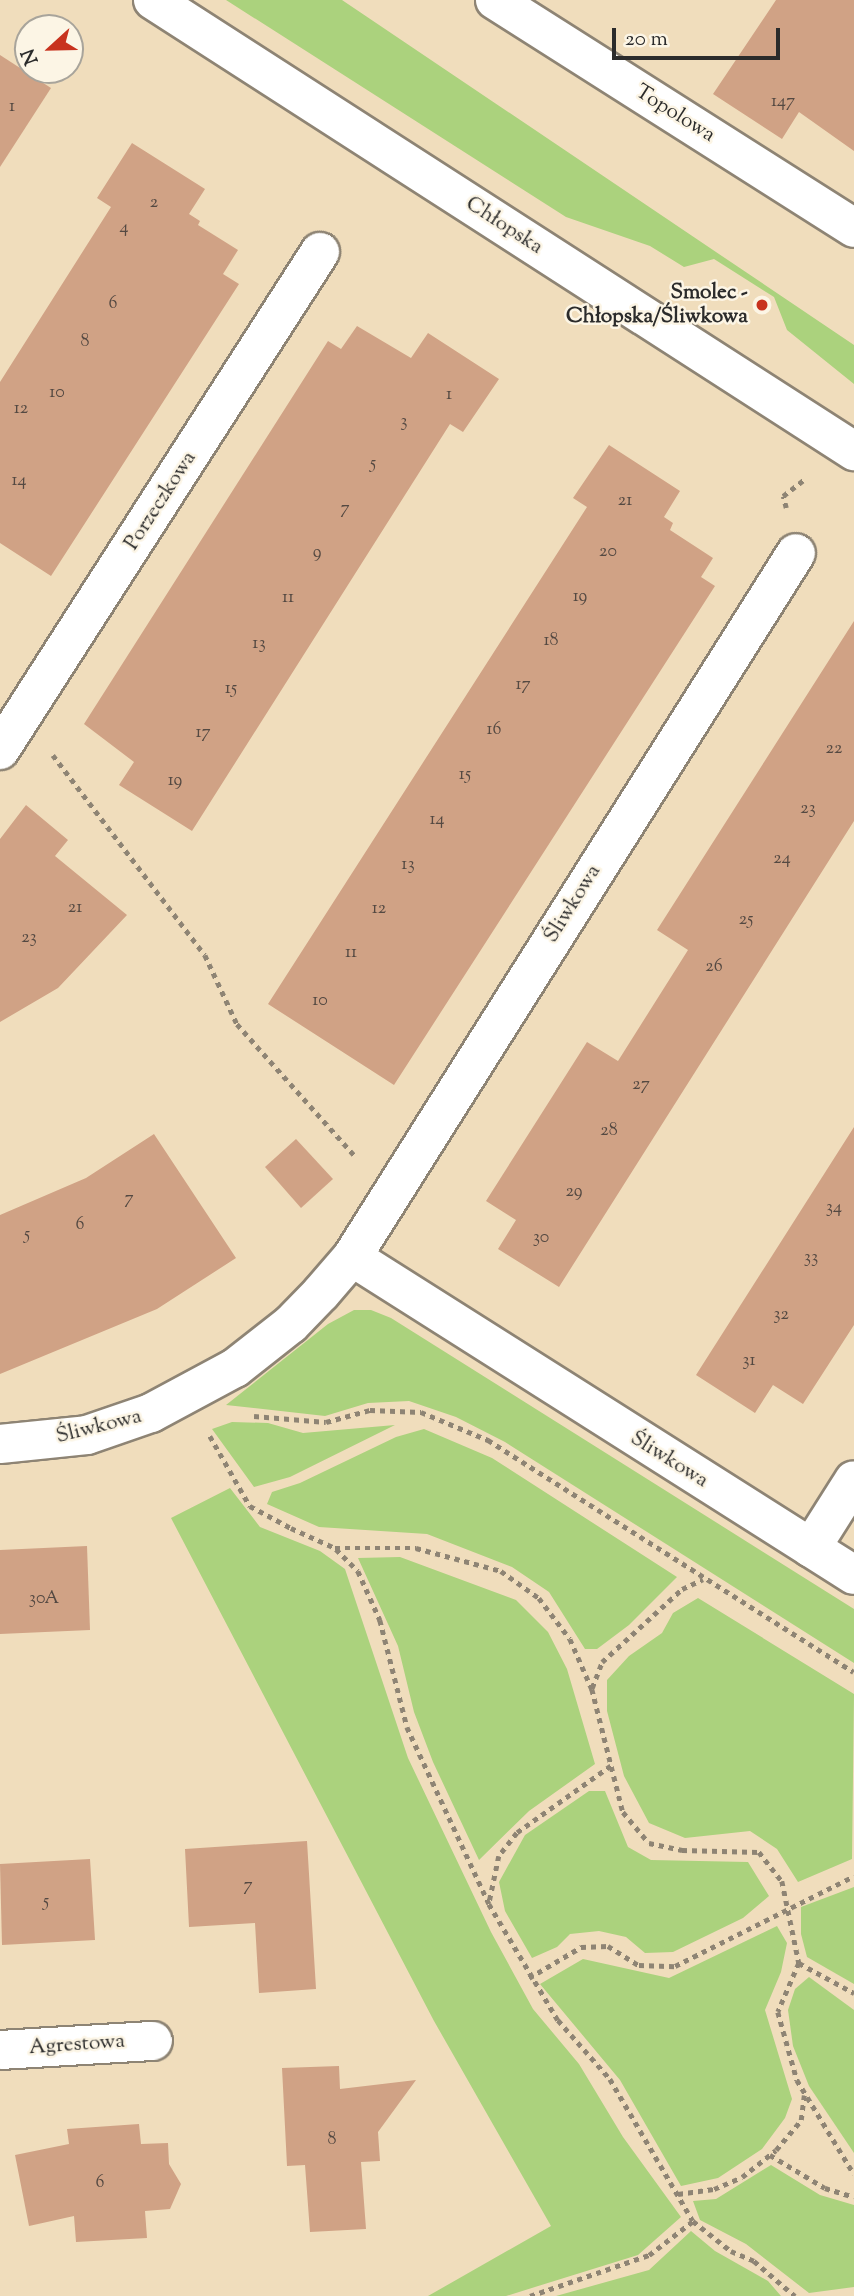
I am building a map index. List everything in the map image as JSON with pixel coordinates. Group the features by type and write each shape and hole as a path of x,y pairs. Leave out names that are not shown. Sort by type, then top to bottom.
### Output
{"street":[{"name":"Chłopska","path":"153,0 854,451"},
{"name":"Topolowa","path":"495,0 854,228"},
{"name":"Porzeczkowa","path":"0,750 320,252"},
{"name":"Śliwkowa","path":"0,1444 87,1434 184,1398 234,1368 281,1333 352,1257 796,553"},
{"name":"Śliwkowa","path":"352,1257 854,1575"},
{"path":"811,1548 854,1480"},
{"name":"Agrestowa","path":"0,2050 153,2041"}],"path":[{"path":"44,743 205,955 237,1024 366,1168"},
{"path":"184,1398 228,1461 250,1506 335,1548 358,1572 380,1620 407,1727 489,1904 529,1978 558,2021 610,2079 693,2221 730,2251 754,2261 794,2296"},
{"path":"250,1415 327,1422 370,1410 421,1412 488,1440 854,1672"},
{"path":"335,1548 416,1548 501,1571 539,1598 570,1639 592,1689 623,1812 649,1843 682,1850 759,1852 782,1881 799,1962 778,2012 804,2094 854,2174"},
{"path":"592,1689 602,1662 682,1590 704,1578"},
{"path":"489,1904 499,1856 517,1833 611,1766"},
{"path":"529,1978 582,1947 608,1946 639,1965 674,1966 711,1951 789,1906 854,1875"},
{"path":"799,1962 854,1993"},
{"path":"678,2194 733,2181 770,2155 801,2120 804,2094"},
{"path":"770,2155 825,2188 854,2197"},
{"path":"530,2296 649,2255 693,2221"}],"green space":[{"path":"226,0 342,0 854,345 854,384 787,330 774,297 714,259 684,267 650,246 566,217"},
{"path":"354,1310 371,1310 391,1318 854,1609 854,1663 505,1442 456,1417 409,1401 368,1403 325,1416 226,1405 328,1324"},
{"path":"232,1422 268,1423 303,1433 395,1425 290,1477 254,1487 212,1429"},
{"path":"424,1429 492,1458 677,1577 629,1625 597,1649 585,1649 549,1592 512,1567 427,1534 319,1527 267,1504 272,1492 300,1483 396,1437"},
{"path":"230,1488 260,1527 320,1551 345,1569 408,1758 491,1932 533,2009 579,2064 623,2137 681,2217 638,2255 506,2296 428,2296 551,2226 434,2021 171,1518"},
{"path":"400,1557 516,1600 548,1632 567,1669 595,1764 529,1811 479,1860 433,1762 414,1712 398,1646 358,1558"},
{"path":"698,1598 854,1694 852,1859 798,1882 777,1849 750,1831 685,1838 649,1823 624,1776 607,1711 607,1680 629,1656 662,1633 673,1613"},
{"path":"589,1791 605,1791 628,1847 651,1860 748,1862 769,1896 743,1918 673,1952 645,1953 626,1937 599,1931 570,1934 557,1947 532,1958 505,1911 499,1882 525,1835"},
{"path":"854,1887 854,1984 807,1957 801,1934 801,1907"},
{"path":"777,1926 787,1943 781,1972 765,2010 792,2099 785,2118 762,2149 718,2178 681,2186 620,2080 540,1984 583,1959 669,1978"},
{"path":"809,1977 854,2010 854,2153 809,2086 793,2046 788,2010 795,1989"},
{"path":"771,2165 820,2195 854,2205 854,2287 809,2293 746,2244 700,2220 693,2201 716,2199"},
{"path":"691,2231 715,2251 768,2281 781,2296 556,2296 649,2270"}],"building":[{"path":"776,0 854,0 854,151 799,112 782,139 713,94"},
{"path":"0,55 14,64 14,84 45,84 51,88 0,167"},
{"path":"132,143 205,189 189,214 200,221 198,225 238,250 223,274 239,284 51,576 0,543 0,382 111,207 97,198"},
{"path":"357,326 411,358 428,333 499,379 463,432 450,424 192,831 119,785 134,762 84,724 328,341 341,349"},
{"path":"609,445 680,491 664,517 673,523 670,530 713,558 701,577 715,586 394,1085 268,1004 587,507 573,498"},
{"path":"854,621 854,821 559,1287 498,1249 516,1220 486,1201 587,1042 618,1061 688,950 657,930"},
{"path":"26,805 68,840 55,856 127,915 58,988 0,1022 0,839"},
{"path":"854,1127 854,1325 803,1404 773,1385 755,1413 696,1375"},
{"path":"154,1134 236,1258 157,1309 0,1374 0,1215 86,1178"},
{"path":"296,1139 333,1179 301,1208 265,1167"},
{"path":"87,1546 90,1630 0,1634 0,1550"},
{"path":"307,1841 316,1989 259,1993 255,1923 189,1927 185,1849"},
{"path":"90,1859 95,1940 2,1945 0,1864"},
{"path":"339,2066 340,2089 416,2080 378,2132 380,2161 361,2162 366,2229 310,2232 305,2165 287,2166 282,2068"},
{"path":"139,2124 141,2144 168,2143 169,2164 181,2184 170,2209 145,2211 147,2238 76,2242 74,2216 29,2226 15,2155 69,2144 67,2129"}],"place":[{"name":"Smolec - Chłopska/Śliwkowa","path":"762,305"}]}
